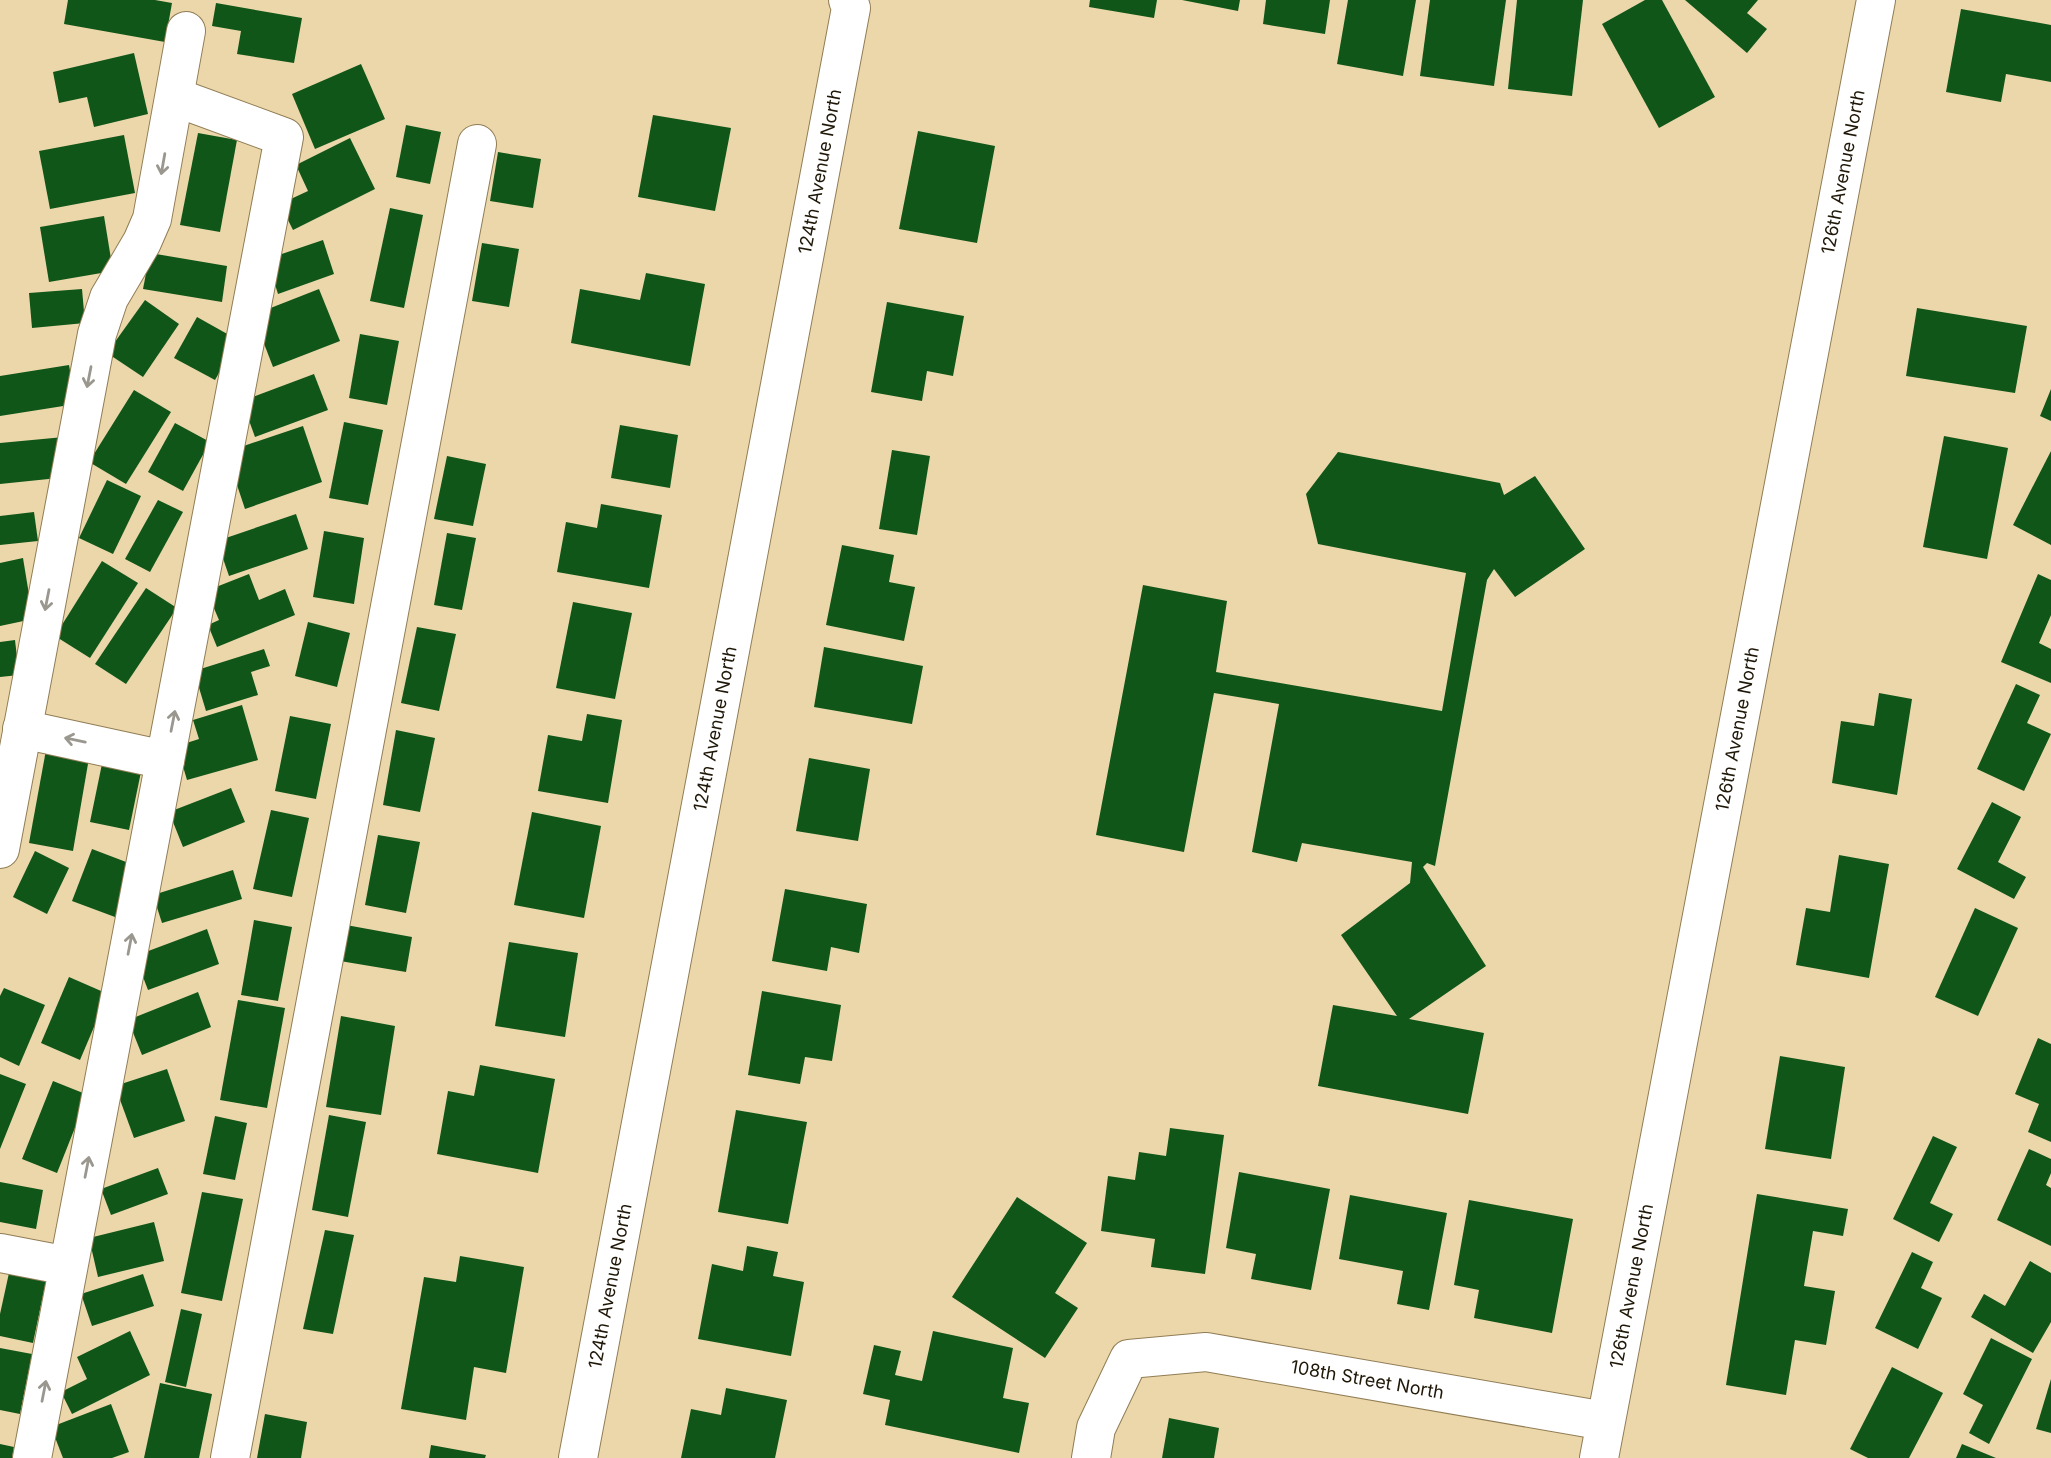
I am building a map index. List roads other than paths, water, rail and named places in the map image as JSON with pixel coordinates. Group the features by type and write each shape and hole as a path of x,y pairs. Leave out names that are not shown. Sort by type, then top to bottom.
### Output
{"street":[{"name":"126th Avenue North","path":"1602,1440 1876,0"},
{"name":"124th Avenue North","path":"578,1458 853,3"},
{"path":"0,849 97,334 109,298 142,242 152,219 186,31"},
{"path":"32,1458 284,137 175,97"},
{"path":"230,1458 477,144"},
{"path":"23,729 165,760"},
{"path":"0,1253 68,1266"},
{"name":"108th Street North","path":"1090,1458 1096,1427 1129,1359 1206,1352 1602,1440"}]}
